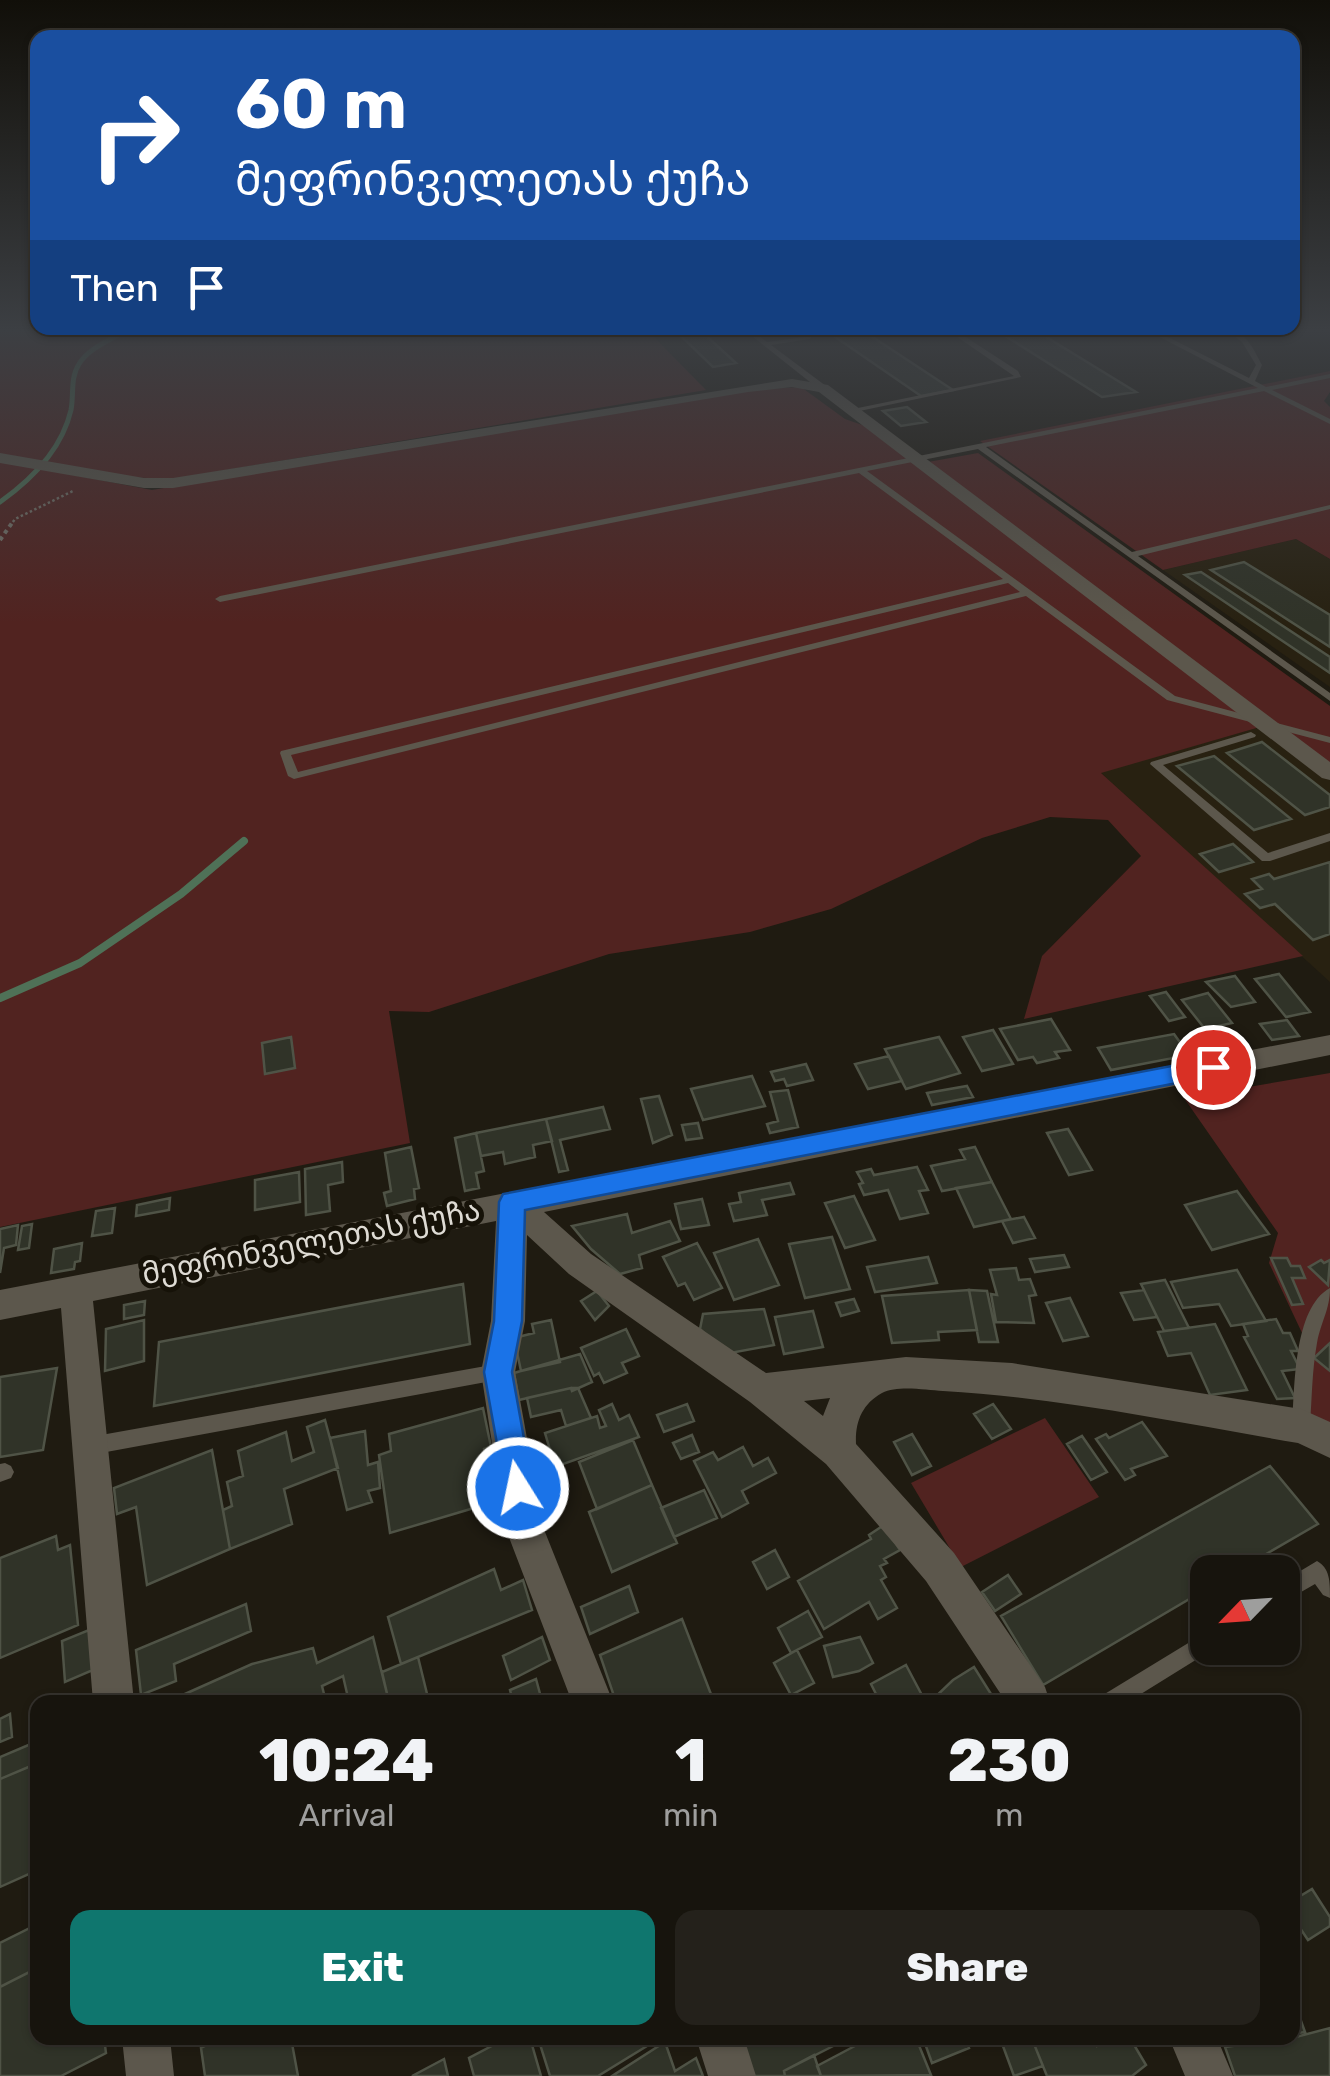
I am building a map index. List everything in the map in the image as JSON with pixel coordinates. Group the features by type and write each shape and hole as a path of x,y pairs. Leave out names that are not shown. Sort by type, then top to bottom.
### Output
{"street":[{"path":"0,458 108,477 173,483 501,429"},
{"path":"877,429 1258,730 1330,773"},
{"name":"მეფრინველეთას ქუჩა","path":"0,1305 1330,1044"},
{"path":"512,1202 508,1321 498,1372 524,1528 589,1695"},
{"path":"512,1202 580,1264 762,1390 839,1451 940,1567 1025,1695"},
{"path":"76,1289 111,1695"},
{"path":"762,1390 906,1373 1012,1379 1315,1433"},
{"path":"839,1451 836,1419 849,1398 877,1376"},
{"path":"147,2045 150,2076"},
{"path":"722,2045 732,2076"},
{"path":"1196,2045 1209,2076"}],"lane":[{"path":"220,599 1069,429"},
{"path":"980,447 1330,698"},
{"path":"861,471 1172,698 1258,730 1330,740"},
{"path":"1131,556 1330,506"},
{"path":"1010,580 285,752 294,776 1028,593"},
{"path":"1258,730 1155,764 1266,858 1330,837"},
{"path":"1315,1433 1309,1340 1322,1302 1330,1295"},
{"path":"87,1447 498,1372"},
{"path":"1300,1582 1317,1572 1330,1588"},
{"path":"1121,1695 1190,1652"}],"path":[{"path":"0,540 15,519 32,508 108,477"}],"shaded area":[{"path":"0,429 473,429 172,479 73,475 152,490 517,429 870,429 1260,727 1101,773 1303,956 1024,1019 1042,956 1141,856 1108,820 1050,817 982,838 831,909 750,932 609,954 429,1012 389,1011 410,1143 0,1227"},
{"path":"1041,429 1330,429 1330,559 1296,539 1163,570 980,441"},
{"path":"978,453 1330,706 1330,765 928,462"},
{"path":"1296,539 1330,559 1330,687 1163,570"},
{"path":"1260,727 1330,780 1330,982 1100,772"},
{"path":"1330,1073 1330,1424 1294,1411 1303,1335 1269,1263 1278,1233 1184,1098"},
{"path":"1045,1418 1099,1497 961,1567 911,1483"}],"building":[{"path":"1244,562 1330,615 1330,647 1211,570"},
{"path":"1201,572 1330,657 1330,673 1185,575"},
{"path":"1262,742 1330,795 1330,807 1305,815 1227,753"},
{"path":"1214,756 1291,819 1254,830 1177,766"},
{"path":"1233,844 1253,862 1219,872 1200,854"},
{"path":"1330,862 1330,934 1313,940 1275,904 1260,908 1245,894 1262,889 1252,879 1269,874 1274,879"},
{"path":"1279,974 1310,1012 1286,1017 1255,979"},
{"path":"1235,976 1255,1002 1231,1007 1206,982"},
{"path":"1166,992 1185,1017 1169,1021 1150,996"},
{"path":"1208,993 1232,1023 1205,1029 1182,1000"},
{"path":"1051,1019 1070,1050 1055,1052 1059,1058 1037,1063 1033,1057 1018,1060 1000,1029"},
{"path":"1287,1020 1299,1036 1272,1040 1260,1024"},
{"path":"993,1030 1013,1064 982,1071 963,1037"},
{"path":"1174,1034 1189,1055 1111,1070 1098,1048"},
{"path":"291,1037 295,1068 265,1074 262,1043"},
{"path":"939,1037 960,1073 906,1089 885,1049"},
{"path":"1229,1039 1237,1049 1213,1054 1205,1044"},
{"path":"889,1056 902,1081 868,1089 855,1064"},
{"path":"806,1064 813,1080 787,1086 784,1079 775,1081 771,1072"},
{"path":"752,1076 765,1106 703,1120 691,1089"},
{"path":"967,1086 973,1097 932,1105 927,1093"},
{"path":"788,1090 798,1127 770,1133 767,1124 778,1121 770,1092"},
{"path":"659,1096 672,1135 653,1143 641,1099"},
{"path":"603,1107 610,1129 560,1140 568,1170 559,1172 546,1119"},
{"path":"546,1119 552,1141 533,1145 535,1157 505,1164 503,1152 481,1156 476,1133"},
{"path":"698,1123 702,1138 686,1140 682,1125"},
{"path":"1068,1129 1092,1170 1069,1175 1047,1133"},
{"path":"476,1133 484,1171 476,1173 479,1188 465,1191 455,1138"},
{"path":"411,1147 419,1188 414,1189 415,1199 387,1206 384,1193 391,1191 385,1153"},
{"path":"975,1147 992,1182 942,1191 931,1166 965,1159 960,1150"},
{"path":"342,1162 343,1182 328,1185 330,1211 306,1215 305,1169"},
{"path":"917,1167 928,1190 919,1191 928,1213 900,1219 888,1190 864,1195 859,1184 863,1183 857,1172 871,1169 874,1175"},
{"path":"299,1172 300,1202 255,1210 255,1180"},
{"path":"992,1182 1011,1219 974,1227 956,1188"},
{"path":"790,1183 794,1194 762,1200 767,1215 734,1221 729,1204 741,1202 739,1193"},
{"path":"1237,1191 1269,1234 1212,1250 1185,1205"},
{"path":"854,1196 875,1240 845,1248 825,1203"},
{"path":"170,1198 169,1210 136,1216 137,1205"},
{"path":"702,1199 709,1225 681,1229 675,1204"},
{"path":"115,1208 112,1233 92,1236 96,1211"},
{"path":"627,1214 632,1233 670,1221 680,1241 639,1255 642,1268 620,1274 572,1226"},
{"path":"1024,1217 1035,1238 1013,1243 1002,1221"},
{"path":"32,1224 29,1248 18,1250 22,1226"},
{"path":"18,1225 16,1245 4,1248 0,1273 0,1229"},
{"path":"832,1237 850,1289 805,1298 789,1244"},
{"path":"758,1239 779,1285 734,1300 714,1253"},
{"path":"82,1243 80,1261 75,1262 74,1269 51,1273 54,1249"},
{"path":"697,1243 722,1288 694,1300 685,1283 678,1286 663,1257"},
{"path":"1064,1255 1069,1267 1035,1272 1030,1259"},
{"path":"928,1257 937,1283 875,1292 867,1267"},
{"path":"1271,1258 1287,1258 1291,1266 1300,1266 1305,1278 1292,1278 1303,1304 1292,1305"},
{"path":"1330,1260 1328,1285 1309,1267"},
{"path":"1016,1268 1019,1280 1030,1279 1036,1295 1029,1296 1034,1323 996,1322 991,1294 997,1295 990,1270"},
{"path":"1237,1270 1266,1321 1231,1326 1219,1304 1183,1308 1171,1282"},
{"path":"1165,1280 1189,1328 1164,1331 1141,1284"},
{"path":"463,1284 470,1344 154,1406 159,1342"},
{"path":"969,1290 987,1291 998,1342 979,1342"},
{"path":"969,1290 977,1330 938,1332 939,1340 892,1343 882,1296"},
{"path":"1144,1290 1157,1317 1134,1320 1121,1293"},
{"path":"597,1291 609,1306 595,1320 581,1301"},
{"path":"1070,1298 1088,1336 1063,1341 1046,1303"},
{"path":"854,1299 859,1311 841,1316 836,1303"},
{"path":"145,1301 144,1315 124,1319 124,1305"},
{"path":"764,1309 774,1345 725,1354 700,1329 703,1314"},
{"path":"813,1311 823,1347 784,1354 775,1317"},
{"path":"1276,1319 1283,1333 1290,1333 1298,1351 1291,1351 1300,1369 1282,1371 1295,1398 1277,1399 1244,1337 1248,1336 1243,1324"},
{"path":"144,1320 144,1361 105,1371 106,1329"},
{"path":"551,1320 560,1362 521,1371 514,1338 534,1333 532,1324"},
{"path":"1215,1324 1247,1390 1210,1395 1191,1353 1168,1356 1158,1332"},
{"path":"626,1329 639,1356 622,1363 627,1373 604,1383 599,1373 594,1376 581,1348"},
{"path":"1330,1343 1330,1371 1314,1358"},
{"path":"580,1354 592,1382 572,1391 571,1388 519,1400 514,1373"},
{"path":"57,1368 43,1450 0,1457 0,1377"},
{"path":"578,1388 591,1418 566,1426 561,1410 531,1417 527,1398"},
{"path":"612,1404 619,1420 629,1415 639,1437 555,1467 545,1433 597,1416 600,1428 606,1426 599,1410"},
{"path":"687,1404 694,1421 664,1432 657,1415"},
{"path":"993,1404 1011,1429 992,1439 974,1414"},
{"path":"483,1408 491,1447 484,1449 494,1502 390,1533 379,1455 391,1451 389,1434"},
{"path":"325,1420 338,1468 284,1489 292,1524 230,1549 223,1510 232,1506 227,1482 243,1476 238,1451 286,1432 292,1461 314,1452 307,1427"},
{"path":"1142,1422 1167,1456 1131,1469 1135,1475 1125,1480 1096,1439 1106,1434 1109,1438"},
{"path":"365,1431 368,1465 378,1462 380,1488 368,1491 372,1502 347,1510 330,1438"},
{"path":"912,1434 931,1466 912,1475 894,1442"},
{"path":"692,1435 699,1452 681,1459 673,1443"},
{"path":"1082,1436 1107,1472 1091,1480 1067,1444"},
{"path":"633,1440 652,1485 597,1509 579,1462"},
{"path":"743,1447 753,1466 768,1458 776,1473 742,1491 748,1503 722,1517 694,1461 713,1452 718,1460"},
{"path":"212,1450 230,1549 147,1585 136,1507 117,1514 114,1488"},
{"path":"1270,1466 1318,1524 1264,1555 1190,1555 1190,1599 1043,1685 1001,1616"},
{"path":"652,1485 677,1543 612,1572 589,1512"},
{"path":"704,1490 717,1518 674,1537 661,1508"},
{"path":"884,1525 900,1550 880,1566 886,1577 881,1580 897,1608 878,1619 869,1602 824,1629 798,1581 871,1539 869,1535"},
{"path":"56,1536 58,1550 70,1545 78,1625 0,1658 0,1558"},
{"path":"775,1550 789,1577 767,1589 753,1562"},
{"path":"494,1569 501,1590 523,1580 532,1610 401,1664 388,1617"},
{"path":"1008,1575 1021,1594 995,1611 982,1592"},
{"path":"629,1586 638,1612 590,1634 581,1607"},
{"path":"246,1604 251,1631 174,1664 176,1681 141,1695 136,1650"},
{"path":"808,1611 822,1637 791,1653 778,1628"},
{"path":"682,1619 711,1695 614,1695 600,1655"},
{"path":"89,1630 93,1670 65,1682 62,1641"},
{"path":"373,1637 387,1695 347,1695 343,1676 322,1686 324,1695 183,1695 252,1664 313,1648 317,1663"},
{"path":"542,1637 550,1660 511,1680 503,1656"},
{"path":"860,1637 873,1663 833,1677 824,1646"},
{"path":"797,1650 814,1683 791,1695 774,1663"},
{"path":"418,1657 427,1695 387,1695 382,1672"},
{"path":"906,1665 922,1695 876,1695 871,1684"},
{"path":"974,1667 992,1695 937,1695"},
{"path":"536,1679 540,1695 511,1695 510,1690"},
{"path":"10,1714 12,1737 0,1742 0,1719"},
{"path":"30,1744 30,1766 0,1779 0,1757"},
{"path":"30,1766 30,1874 0,1887 0,1779"},
{"path":"1312,1889 1330,1917 1330,1926 1308,1940 1300,1928 1300,1896"},
{"path":"30,1928 30,1972 0,1987 0,1943"},
{"path":"30,1972 30,2045 105,2045 106,2053 61,2076 0,2076 0,1987"},
{"path":"1330,2028 1330,2076 1235,2076 1225,2047 1300,2045 1300,2036"},
{"path":"292,2045 298,2076 205,2076 201,2048"},
{"path":"494,2045 532,2045 541,2076 474,2076 469,2058"},
{"path":"540,2045 649,2045 598,2076 550,2076"},
{"path":"666,2045 675,2071 696,2058 703,2076 612,2076"},
{"path":"743,2045 835,2045 784,2071 785,2076 753,2076"},
{"path":"857,2045 919,2045 931,2075 821,2076 817,2066"},
{"path":"926,2045 968,2045 969,2048 932,2063"},
{"path":"1003,2045 1034,2045 1043,2066 1014,2076"},
{"path":"1034,2045 1134,2045 1146,2065 1132,2076 1047,2076"},
{"path":"814,2055 821,2076 785,2076 784,2071"},
{"path":"444,2059 448,2076 412,2076"}],"waterway":[{"path":"0,502 34,474 65,429"},
{"path":"0,998 80,963 181,894 244,841"}],"route":[{"path":"518,1488 498,1372 508,1321 512,1202 1213,1067"}]}
